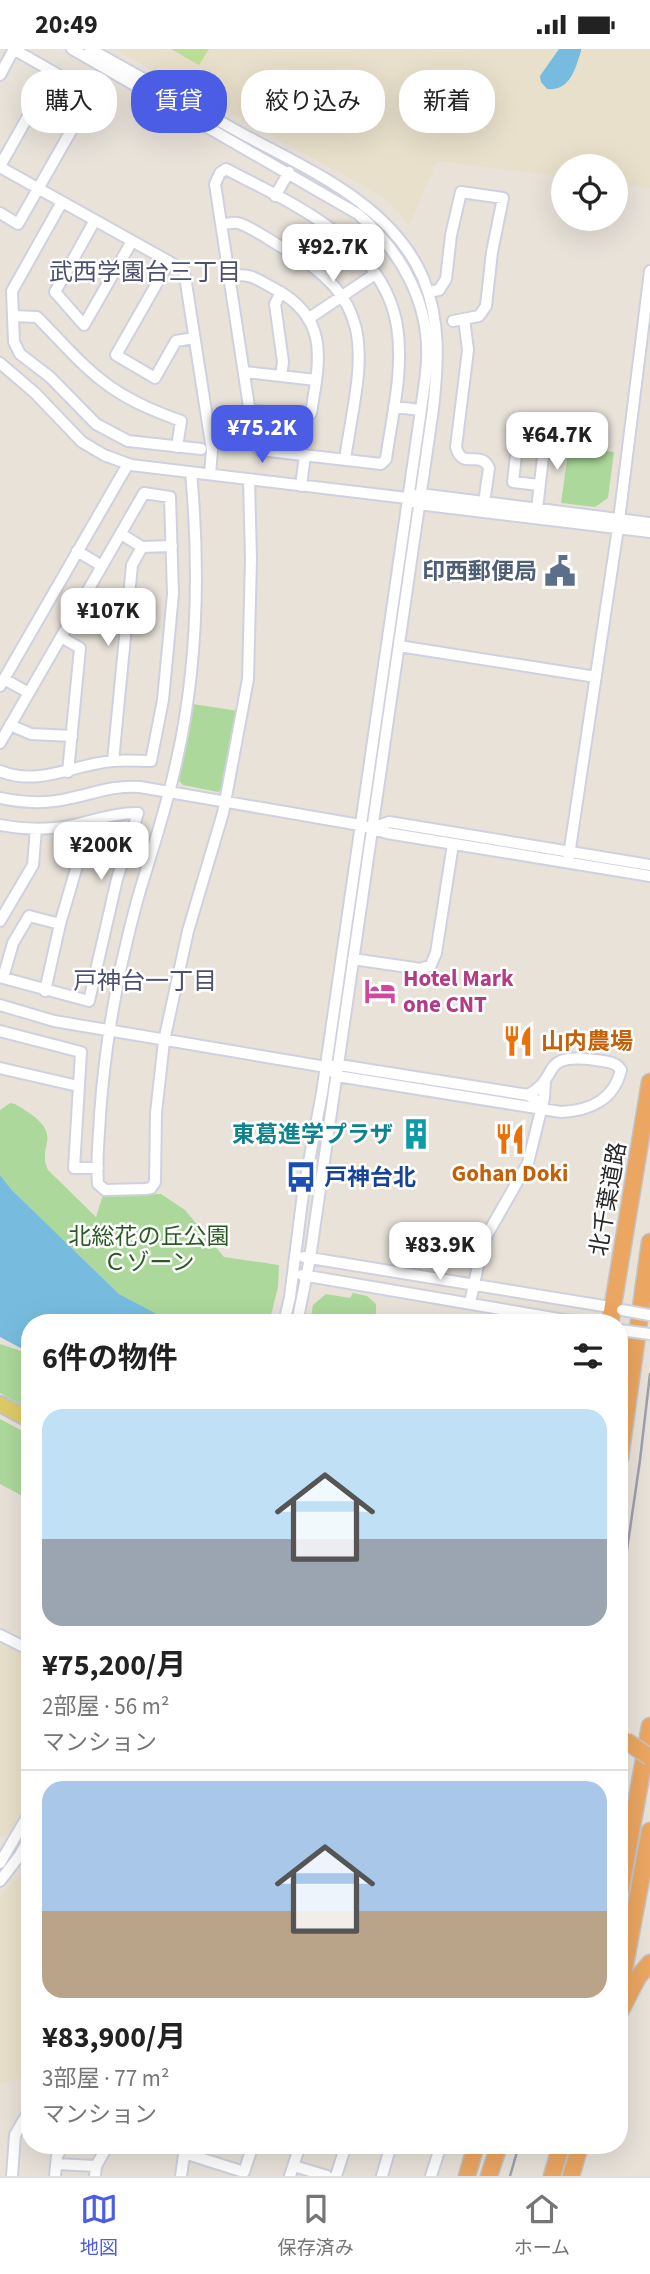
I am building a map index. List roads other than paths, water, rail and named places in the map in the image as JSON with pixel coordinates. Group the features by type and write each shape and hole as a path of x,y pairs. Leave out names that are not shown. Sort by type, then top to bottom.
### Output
{"highway":[{"name":"北千葉道路","path":"615,1313 650,1082"},
{"path":"628,1400 650,1242"},
{"path":"628,1848 650,1726"},
{"path":"628,1742 650,1757"},
{"path":"628,1949 650,1831"},
{"path":"628,1996 638,1977 650,1963"},
{"path":"467,2176 473,2154"},
{"path":"489,2176 496,2154"},
{"path":"552,2176 558,2154"},
{"path":"571,2176 577,2154"}],"main road":[{"path":"0,1404 21,1415"}],"street":[{"path":"0,75 14,49 50,70"},
{"path":"72,49 358,214 381,235 403,264 417,296 426,339 427,360 421,410 326,1067 286,1314"},
{"path":"90,49 356,199 390,227 406,247 428,292 438,338 438,362 399,646 300,1314"},
{"path":"21,129 0,167 184,270 212,450 210,474"},
{"path":"0,213 18,224 70,133"},
{"path":"226,169 275,196 343,237 368,263 392,307 397,325 398,367 386,459 381,464 260,450 255,446 215,184 220,173 226,169"},
{"path":"275,196 289,172"},
{"path":"428,292 439,289 446,279 451,235 461,192 503,198 492,251 486,306 479,316 459,320 468,351 456,447 458,455 464,460 483,460 487,463 489,468 484,503"},
{"path":"62,202 12,291 14,342 20,354 50,377 96,424 128,441 201,449"},
{"path":"95,220 55,292 85,324 132,241"},
{"path":"222,225 240,224 308,261 319,269 342,296 353,316 358,335 359,361 345,459"},
{"path":"169,262 116,355 155,378 177,341 194,338"},
{"path":"569,857 619,523 650,271"},
{"path":"230,276 247,274 281,292 293,301 316,334 319,365 311,414 307,417 250,411"},
{"path":"308,319 375,274"},
{"path":"281,292 275,304 282,362 281,376"},
{"path":"13,316 37,317 92,372 112,388 142,405 181,421 177,447"},
{"path":"0,363 36,393 82,442 128,464 407,498 537,509 619,523 650,532"},
{"path":"244,372 316,380"},
{"path":"394,407 421,410"},
{"path":"537,509 540,485 546,431 519,428 513,482 540,485"},
{"path":"301,486 305,455"},
{"path":"29,693 2,683 128,464"},
{"path":"191,472 197,594 187,704 170,791 126,942 109,1032 98,1168 98,1184 105,1190 146,1189 153,1185 156,1113 164,1041 188,931 225,800 248,679 251,559 248,479"},
{"path":"0,743 144,493 170,496 173,594 163,700 151,761 113,761 50,776 26,777 0,771"},
{"path":"419,499 619,523 650,523"},
{"path":"121,534 142,547 172,546"},
{"path":"113,761 132,565 142,547"},
{"path":"77,551 102,566"},
{"path":"173,594 197,594"},
{"path":"78,608 89,614 127,617"},
{"path":"61,637 80,648 68,772"},
{"path":"399,646 596,677"},
{"path":"163,700 187,704"},
{"path":"10,725 31,734 72,736"},
{"path":"0,797 45,802 117,787 170,791 360,825 387,834 453,844 650,865"},
{"path":"1,828 64,827 114,813 138,813 117,879 89,1001 1,978 13,943 29,916 60,924"},
{"path":"46,991 60,924 90,821"},
{"path":"373,828 389,822 569,857 650,876"},
{"path":"0,921 33,865 36,829"},
{"path":"353,959 421,969 431,965 436,953 453,844"},
{"path":"104,937 126,942"},
{"path":"0,1005 109,1032 326,1067 540,1110 574,1111 594,1105 614,1089 621,1070 613,1063 574,1057 558,1062 540,1086 528,1095"},
{"path":"21,1038 28,1014"},
{"path":"0,1031 82,1052 74,1168 98,1168"},
{"path":"0,1068 78,1086"},
{"path":"338,1070 528,1095 536,1100 540,1110"},
{"path":"470,1303 478,1260 490,1227 528,1163 545,1076"},
{"path":"295,1255 473,1285 615,1313 650,1315"},
{"path":"293,1273 532,1314"},
{"path":"628,1331 650,1334"},
{"path":"0,1635 21,1646"},
{"path":"0,1863 21,1827"},
{"path":"0,1881 21,1853"},
{"path":"12,2176 15,2135 21,2125"},
{"path":"55,2176 60,2154"},
{"path":"56,2164 96,2171 104,2154"},
{"path":"181,2176 184,2154"},
{"path":"198,2154 244,2172 250,2154"},
{"path":"297,2154 292,2171 321,2175"},
{"path":"336,2176 343,2154"},
{"path":"382,2176 388,2154"},
{"path":"432,2176 438,2154"}],"water":[{"path":"559,49 581,51 574,72 566,83 555,89 547,89 540,76"},
{"path":"0,1175 12,1190 119,1294 157,1314 21,1314 21,1348 0,1337"}],"railway":[{"path":"628,1543 650,1374"},
{"path":"510,2176 516,2154"}],"place":[{"name":"印西郵便局","path":"560,571"},
{"name":"Hotel Mark one CNT","path":"380,991"},
{"name":"山内農場","path":"518,1041"},
{"name":"東葛進学プラザ","path":"416,1134"},
{"name":"Gohan Doki","path":"510,1139"},
{"name":"戸神台北","path":"301,1177"}],"district":[{"name":"武西学園台三丁目","path":"145,272"},
{"name":"戸神台一丁目","path":"145,981"}],"park label":[{"name":"北総花の丘公園 Ｃゾーン","path":"149,1249"}]}
